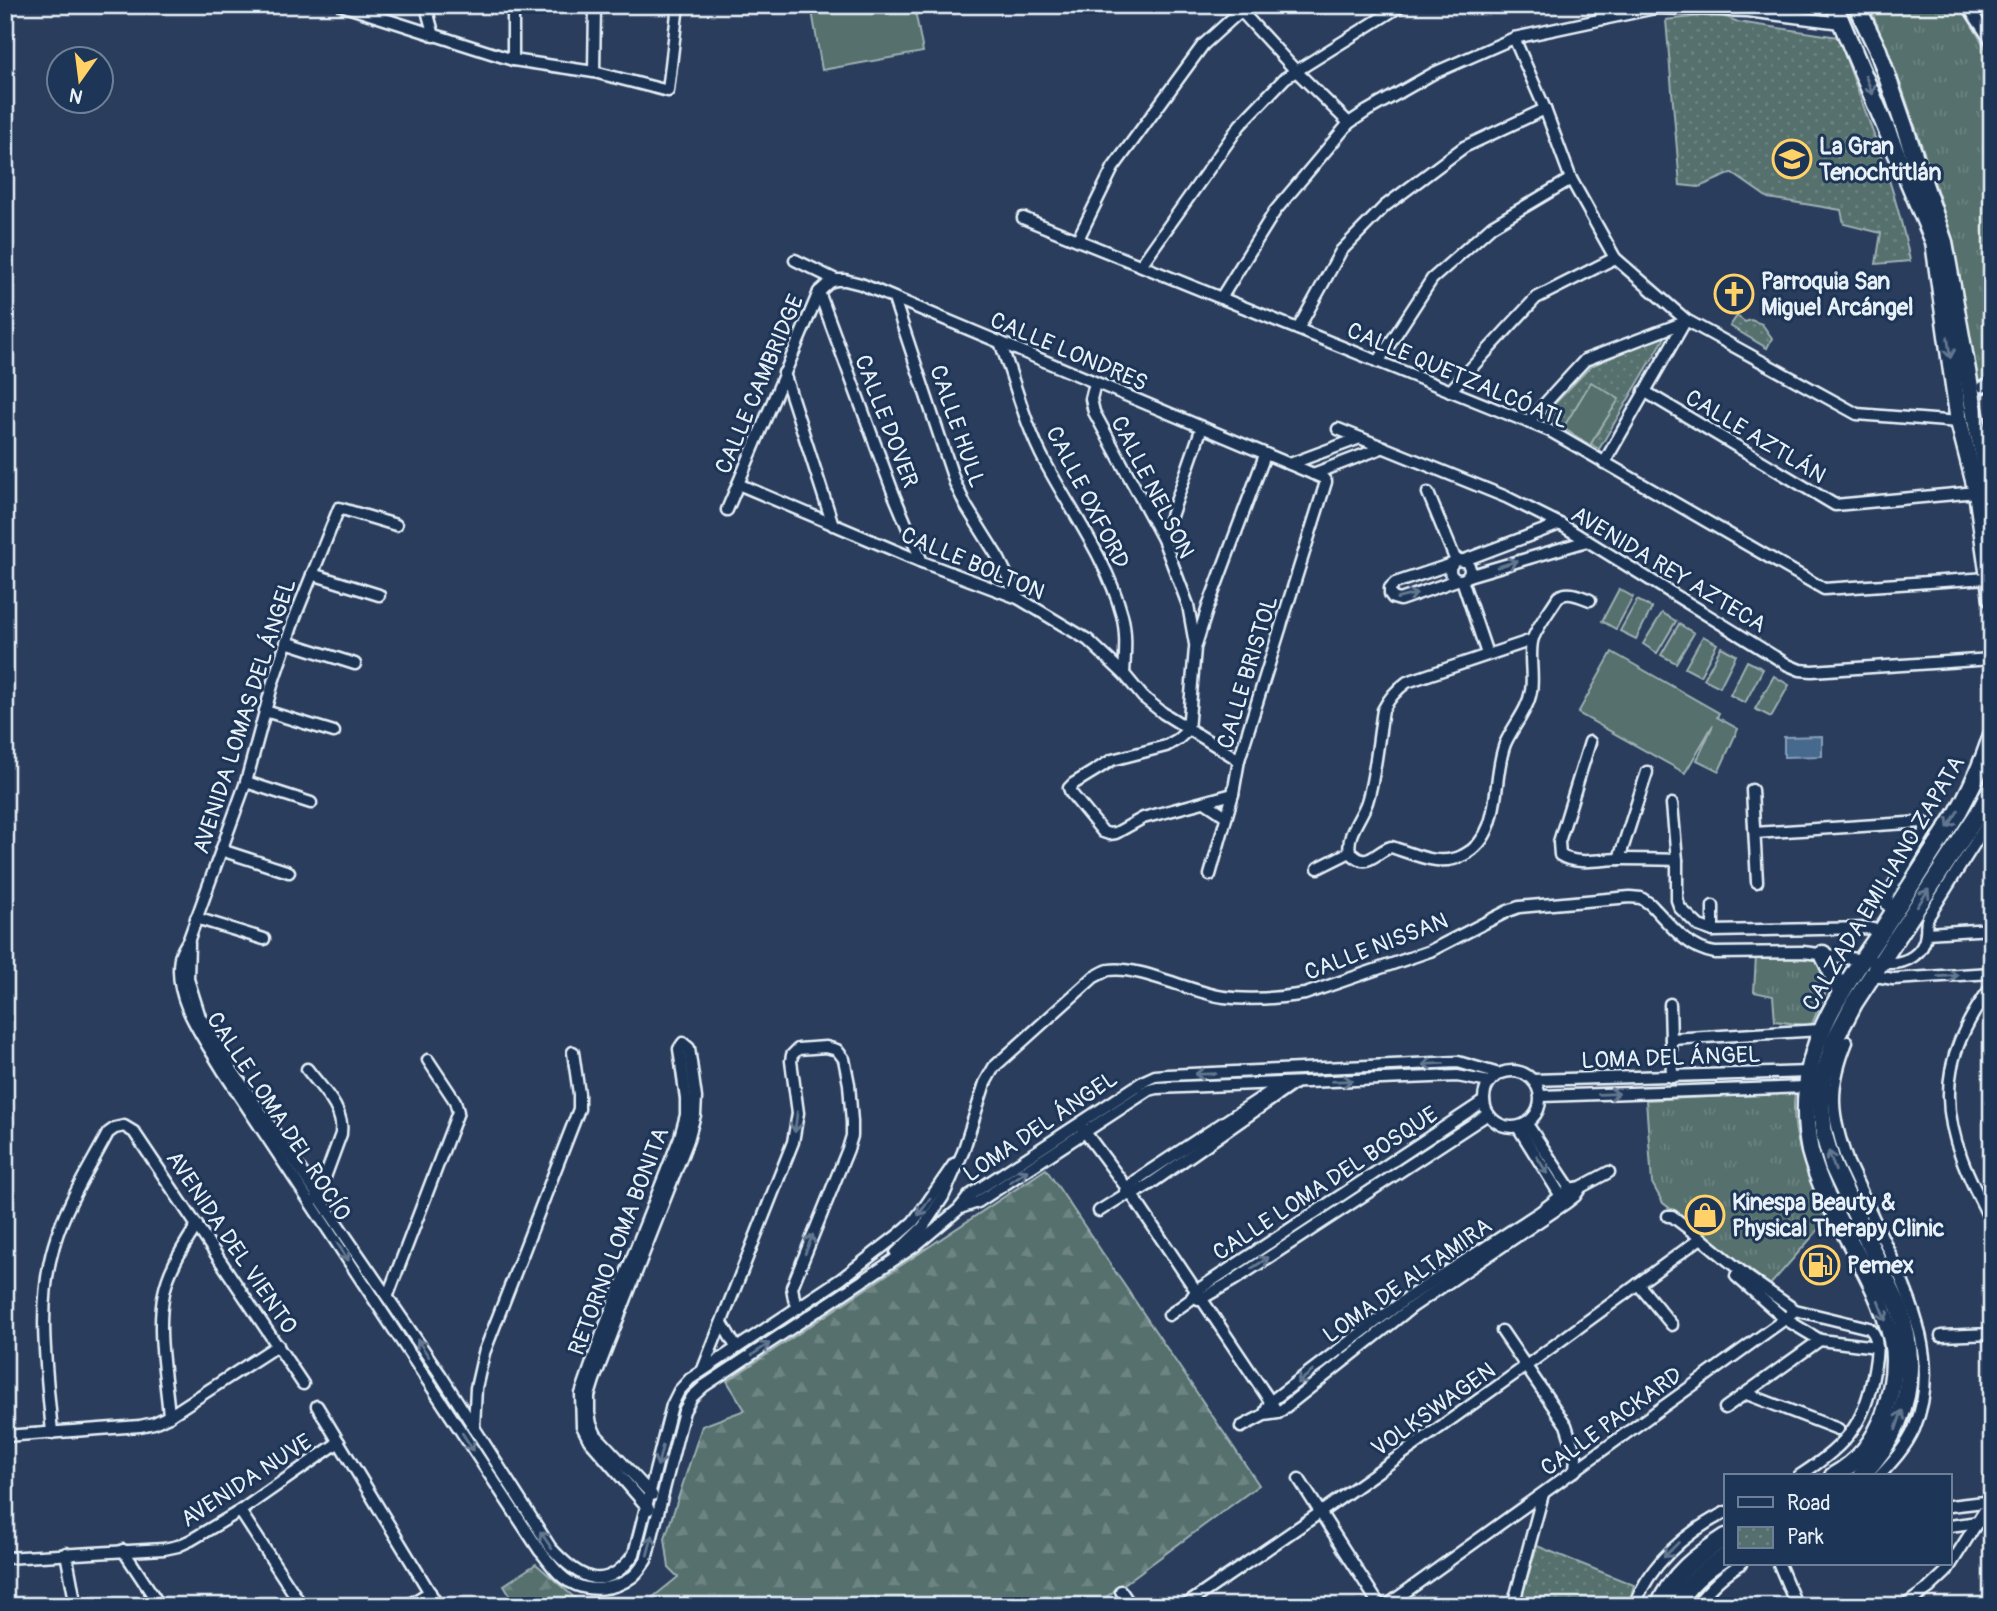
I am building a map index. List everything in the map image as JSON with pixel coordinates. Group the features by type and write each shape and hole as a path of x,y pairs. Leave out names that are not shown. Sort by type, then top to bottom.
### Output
{"main road":[{"path":"1834,5 1934,243 1959,422 1984,491"},
{"path":"1856,5 1878,50 1944,242 1977,426 1984,491 1988,578 1992,599"},
{"name":"CALZADA EMILIANO ZAPATA","path":"1836,1474 1855,1462 1876,1435 1891,1394 1894,1369 1892,1341 1882,1309 1822,1184 1810,1150 1806,1121 1808,1080 1814,1051 1841,991 1958,812 1985,758 1992,735"},
{"name":"CALZADA EMILIANO ZAPATA","path":"1863,1474 1886,1447 1902,1414 1909,1375 1907,1330 1899,1307 1833,1166 1824,1135 1821,1104 1823,1078 1834,1041 1854,1003 1980,811 1992,788"},
{"path":"1829,956 1841,991"},
{"path":"1659,1606 1669,1585 1684,1568 1724,1538"},
{"path":"1675,1606 1690,1584 1724,1557"}],"street":[{"path":"341,5 513,60 594,72 668,91 678,5"},
{"path":"429,5 428,14 434,36"},
{"path":"513,5 513,60"},
{"path":"594,72 596,5"},
{"path":"1141,265 1240,125 1286,78 1402,5"},
{"path":"1600,5 1604,19"},
{"path":"1967,5 1992,42"},
{"path":"1078,239 1113,168 1203,45 1243,8 1296,71 1349,122"},
{"path":"1221,298 1275,211 1349,122 1434,74 1514,38 1655,8 1747,11 1841,23"},
{"path":"1514,38 1545,109 1571,179 1615,258 1685,321 1857,414 1959,422"},
{"path":"1298,329 1341,251 1385,206 1464,148 1545,109"},
{"path":"1378,362 1432,279 1492,226 1571,179"},
{"name":"CALLE QUETZALCÓATL","path":"1023,218 1550,431 1824,589 1988,578"},
{"path":"1450,391 1536,298 1615,258"},
{"name":"CALLE LONDRES","path":"795,260 836,280 861,284 1000,342 1290,464 1326,482"},
{"name":"CALLE CAMBRIDGE","path":"727,510 819,292 836,280"},
{"name":"CALLE DOVER","path":"819,292 894,495 922,562"},
{"name":"CALLE HULL","path":"894,299 955,484 999,559 1018,598"},
{"path":"1604,463 1685,321"},
{"path":"1528,422 1586,360 1685,321"},
{"name":"CALLE OXFORD","path":"1000,342 1044,461 1095,546 1112,587 1122,616 1125,640 1124,674"},
{"path":"784,373 833,525"},
{"name":"CALLE NELSON","path":"1095,383 1091,399 1094,412 1163,539 1188,605 1195,648"},
{"name":"CALLE AZTLÁN","path":"1644,391 1835,505 1984,491"},
{"path":"1163,539 1202,427"},
{"name":"AVENIDA REY AZTECA","path":"1338,429 1506,497 1560,524 1800,670 1992,659"},
{"path":"1290,464 1360,438"},
{"path":"1313,474 1384,447"},
{"path":"1233,794 1143,818 1109,834 1103,832 1069,788 1112,760 1166,746 1188,730 1195,648 1265,455"},
{"name":"CALLE BRISTOL","path":"1210,876 1233,794 1239,760 1326,482"},
{"name":"CALLE BOLTON","path":"738,484 922,562 1018,598 1088,640 1124,674 1143,697 1163,713 1239,760"},
{"path":"1428,493 1457,562"},
{"name":"AVENIDA LOMAS DEL ÁNGEL","path":"189,939 246,782 286,642 339,508 396,525"},
{"path":"1560,524 1395,583 1390,588 1390,594 1400,600 1587,541"},
{"path":"1457,562 1450,569 1451,575 1462,579"},
{"path":"1457,562 1469,565 1470,571 1462,579"},
{"path":"312,574 379,595"},
{"path":"1462,579 1487,654"},
{"path":"1532,640 1407,682 1389,699 1383,710 1371,788 1349,838 1350,852 1356,859 1370,860 1391,848 1431,860 1447,860 1463,856 1485,837 1491,824 1506,743 1531,693 1532,640 1563,593 1590,600"},
{"path":"1188,605 1208,607"},
{"path":"286,642 355,664"},
{"path":"265,710 334,732"},
{"path":"1590,742 1559,842 1560,856 1575,861 1677,860"},
{"path":"1619,859 1647,772"},
{"path":"246,782 312,803"},
{"path":"1752,790 1757,882"},
{"path":"1205,802 1226,816"},
{"path":"1672,804 1677,900 1680,908 1699,926 1713,931 1869,928 1881,931 1896,940"},
{"path":"1859,965 1877,969 1910,959 1921,948 1928,917 1992,816"},
{"path":"1755,833 1925,823 1925,832 1888,894 1887,905 1909,921"},
{"path":"221,850 289,872"},
{"path":"1318,868 1350,852"},
{"name":"CALLE NISSAN","path":"963,1152 989,1074 1094,977 1107,970 1133,971 1208,995 1228,998 1290,997 1430,951 1508,911 1530,905 1630,897 1641,898 1650,904 1694,947 1704,951 1803,952 1877,969 1893,979 1992,973"},
{"path":"1713,906 1713,931"},
{"path":"196,918 264,939"},
{"path":"1926,933 1992,929"},
{"name":"CALLE LOMA DEL ROCÍO","path":"189,939 180,959 180,982 187,1007 222,1069 316,1201 388,1295 550,1547 568,1566 583,1576 599,1578 613,1574 625,1567 634,1554 672,1405 679,1391 703,1369"},
{"path":"1992,986 1955,1051 1948,1095 1950,1116 1961,1159 1992,1224"},
{"path":"1670,1004 1672,1077"},
{"path":"1671,1039 1822,1030"},
{"path":"1847,1042 1835,1080 1833,1101 1839,1134 1848,1163 1907,1290 1925,1352 1925,1391 1914,1428 1901,1451 1881,1474"},
{"name":"RETORNO LOMA BONITA","path":"658,1514 647,1508 589,1440 582,1426 580,1412 581,1394 603,1331 680,1137 687,1098 679,1049 683,1043 689,1048 696,1098 695,1115 688,1140 589,1396 589,1413 596,1435 651,1494 662,1500"},
{"path":"703,1369 795,1135 798,1113 792,1055 797,1049 826,1047 836,1051 844,1059 849,1084 852,1136 792,1287 799,1308"},
{"path":"474,1428 476,1388 484,1353 579,1109 573,1052"},
{"path":"388,1295 458,1112 455,1101 428,1060"},
{"name":"LOMA DEL ÁNGEL","path":"959,1209 971,1195 1144,1081 1156,1076 1458,1062 1499,1074"},
{"path":"307,1069 337,1109 343,1126 316,1201"},
{"path":"1127,1193 1283,1083 1293,1070"},
{"path":"1099,1211 1296,1083 1307,1070"},
{"path":"1508,1071 1526,1074 1533,1080 1539,1087 1541,1096 1538,1112 1522,1126 1502,1126 1495,1122 1488,1114 1484,1101 1489,1082 1508,1071"},
{"path":"1243,1072 1249,1105"},
{"path":"1786,1073 1787,1088"},
{"name":"LOMA DEL ÁNGEL","path":"1533,1080 1786,1073 1808,1080"},
{"name":"LOMA DEL ÁNGEL","path":"959,1209 978,1202 1149,1090 1169,1086 1457,1076 1489,1082"},
{"name":"LOMA DEL ÁNGEL","path":"1541,1096 1787,1088 1808,1080"},
{"name":"CALLE LOMA DEL BOSQUE","path":"1169,1315 1484,1101"},
{"name":"CALLE LOMA DEL BOSQUE","path":"1196,1296 1234,1280 1488,1114"},
{"path":"1079,1123 1278,1413"},
{"name":"AVENIDA DEL VIENTO","path":"52,1433 44,1338 47,1278 54,1244 67,1210 108,1133 124,1126 134,1132 303,1384"},
{"path":"1522,1126 1575,1191"},
{"path":"1241,1427 1264,1415 1278,1413 1412,1307 1563,1199 1522,1126"},
{"path":"703,1369 799,1308 872,1257 913,1222 963,1152"},
{"path":"881,1268 923,1227 936,1210 963,1152"},
{"name":"LOMA DE ALTAMIRA","path":"1264,1415 1270,1402 1406,1298 1540,1212 1609,1172"},
{"name":"CALLE LOMA DEL ROCÍO","path":"316,1201 540,1551 570,1582 589,1589 604,1589 624,1583 635,1575 646,1560 684,1411 692,1397 704,1386 881,1268"},
{"path":"881,1268 915,1246 959,1209"},
{"path":"169,1416 162,1340 164,1293 180,1253 197,1225"},
{"path":"1699,1240 1795,1310 1869,1328 1874,1333 1877,1347 1873,1378 1868,1401 1858,1424 1844,1442 1802,1474"},
{"path":"1699,1240 1785,1319 1819,1340 1877,1347"},
{"name":"VOLKSWAGEN","path":"1184,1606 1321,1512 1699,1240"},
{"path":"872,1257 881,1268"},
{"path":"1638,1284 1672,1325"},
{"name":"CALLE PACKARD","path":"1513,1606 1543,1494 1795,1310"},
{"path":"722,1323 736,1348"},
{"path":"1502,1331 1566,1425 1576,1456 1575,1471"},
{"path":"1941,1336 1992,1334"},
{"path":"1725,1408 1819,1340"},
{"path":"5,1436 154,1423 278,1345"},
{"path":"1747,1394 1838,1429"},
{"path":"317,1406 438,1606"},
{"name":"AVENIDA NUVE","path":"5,1558 177,1546 240,1511 339,1442"},
{"path":"1299,1479 1380,1606"},
{"path":"1386,1606 1543,1494"},
{"path":"1952,1506 1991,1500"},
{"path":"1952,1562 1991,1500"},
{"path":"240,1511 302,1606"},
{"path":"1634,1606 1645,1584 1667,1553 1680,1541 1724,1513"},
{"path":"1952,1526 1992,1520"},
{"path":"123,1550 160,1606"},
{"path":"66,1553 76,1606"},
{"path":"1695,1606 1718,1581 1737,1566"},
{"path":"1780,1566 1795,1602"},
{"path":"1904,1606 1929,1588 1950,1566"},
{"path":"1121,1591 1131,1606"},
{"path":"408,1606 430,1592"}],"green space":[{"path":"811,5 914,5 923,52 822,70"},
{"path":"1869,5 1960,5 1992,59 1992,376 1979,384 1941,202 1902,88"},
{"path":"1719,14 1738,22 1838,37 1888,176 1910,261 1876,264 1881,233 1844,224 1841,210 1768,198 1732,173 1699,187 1680,185 1666,20"},
{"path":"1737,316 1745,322 1751,320 1762,324 1772,338 1767,348 1730,326"},
{"path":"1667,334 1599,449 1542,417 1591,366"},
{"path":"1591,382 1619,399 1590,445 1563,428"},
{"path":"1619,589 1633,597 1616,629 1602,621"},
{"path":"1637,600 1652,608 1636,639 1620,631"},
{"path":"1662,613 1676,621 1657,653 1643,644"},
{"path":"1679,624 1694,633 1676,663 1661,655"},
{"path":"1703,636 1717,644 1700,676 1685,668"},
{"path":"1721,647 1736,655 1720,687 1704,679"},
{"path":"1612,652 1719,713 1717,717 1738,729 1719,771 1697,760 1713,725 1685,773 1578,713"},
{"path":"1747,661 1763,669 1745,703 1730,695"},
{"path":"1774,676 1789,685 1771,717 1755,709"},
{"path":"1810,954 1827,964 1830,982 1811,1026 1775,1021 1773,996 1754,992 1756,956"},
{"path":"1795,1093 1795,1126 1802,1158 1827,1220 1770,1285 1663,1203 1652,1183 1646,1100"},
{"path":"1046,1169 1259,1485 1094,1606 642,1606 678,1577 669,1568 665,1538 702,1426 745,1410 727,1381"},
{"path":"1537,1546 1634,1585 1628,1606 1519,1606"},
{"path":"536,1564 584,1606 517,1606 504,1585"}],"water":[{"path":"1822,736 1822,756 1784,757 1784,737"}],"place":[{"name":"La Gran Tenochtitlán","path":"1792,159"},
{"name":"Parroquia San Miguel Arcángel","path":"1734,294"},
{"name":"Kinespa Beauty & Physical Therapy Clinic","path":"1705,1215"},
{"name":"Pemex","path":"1820,1265"}]}
